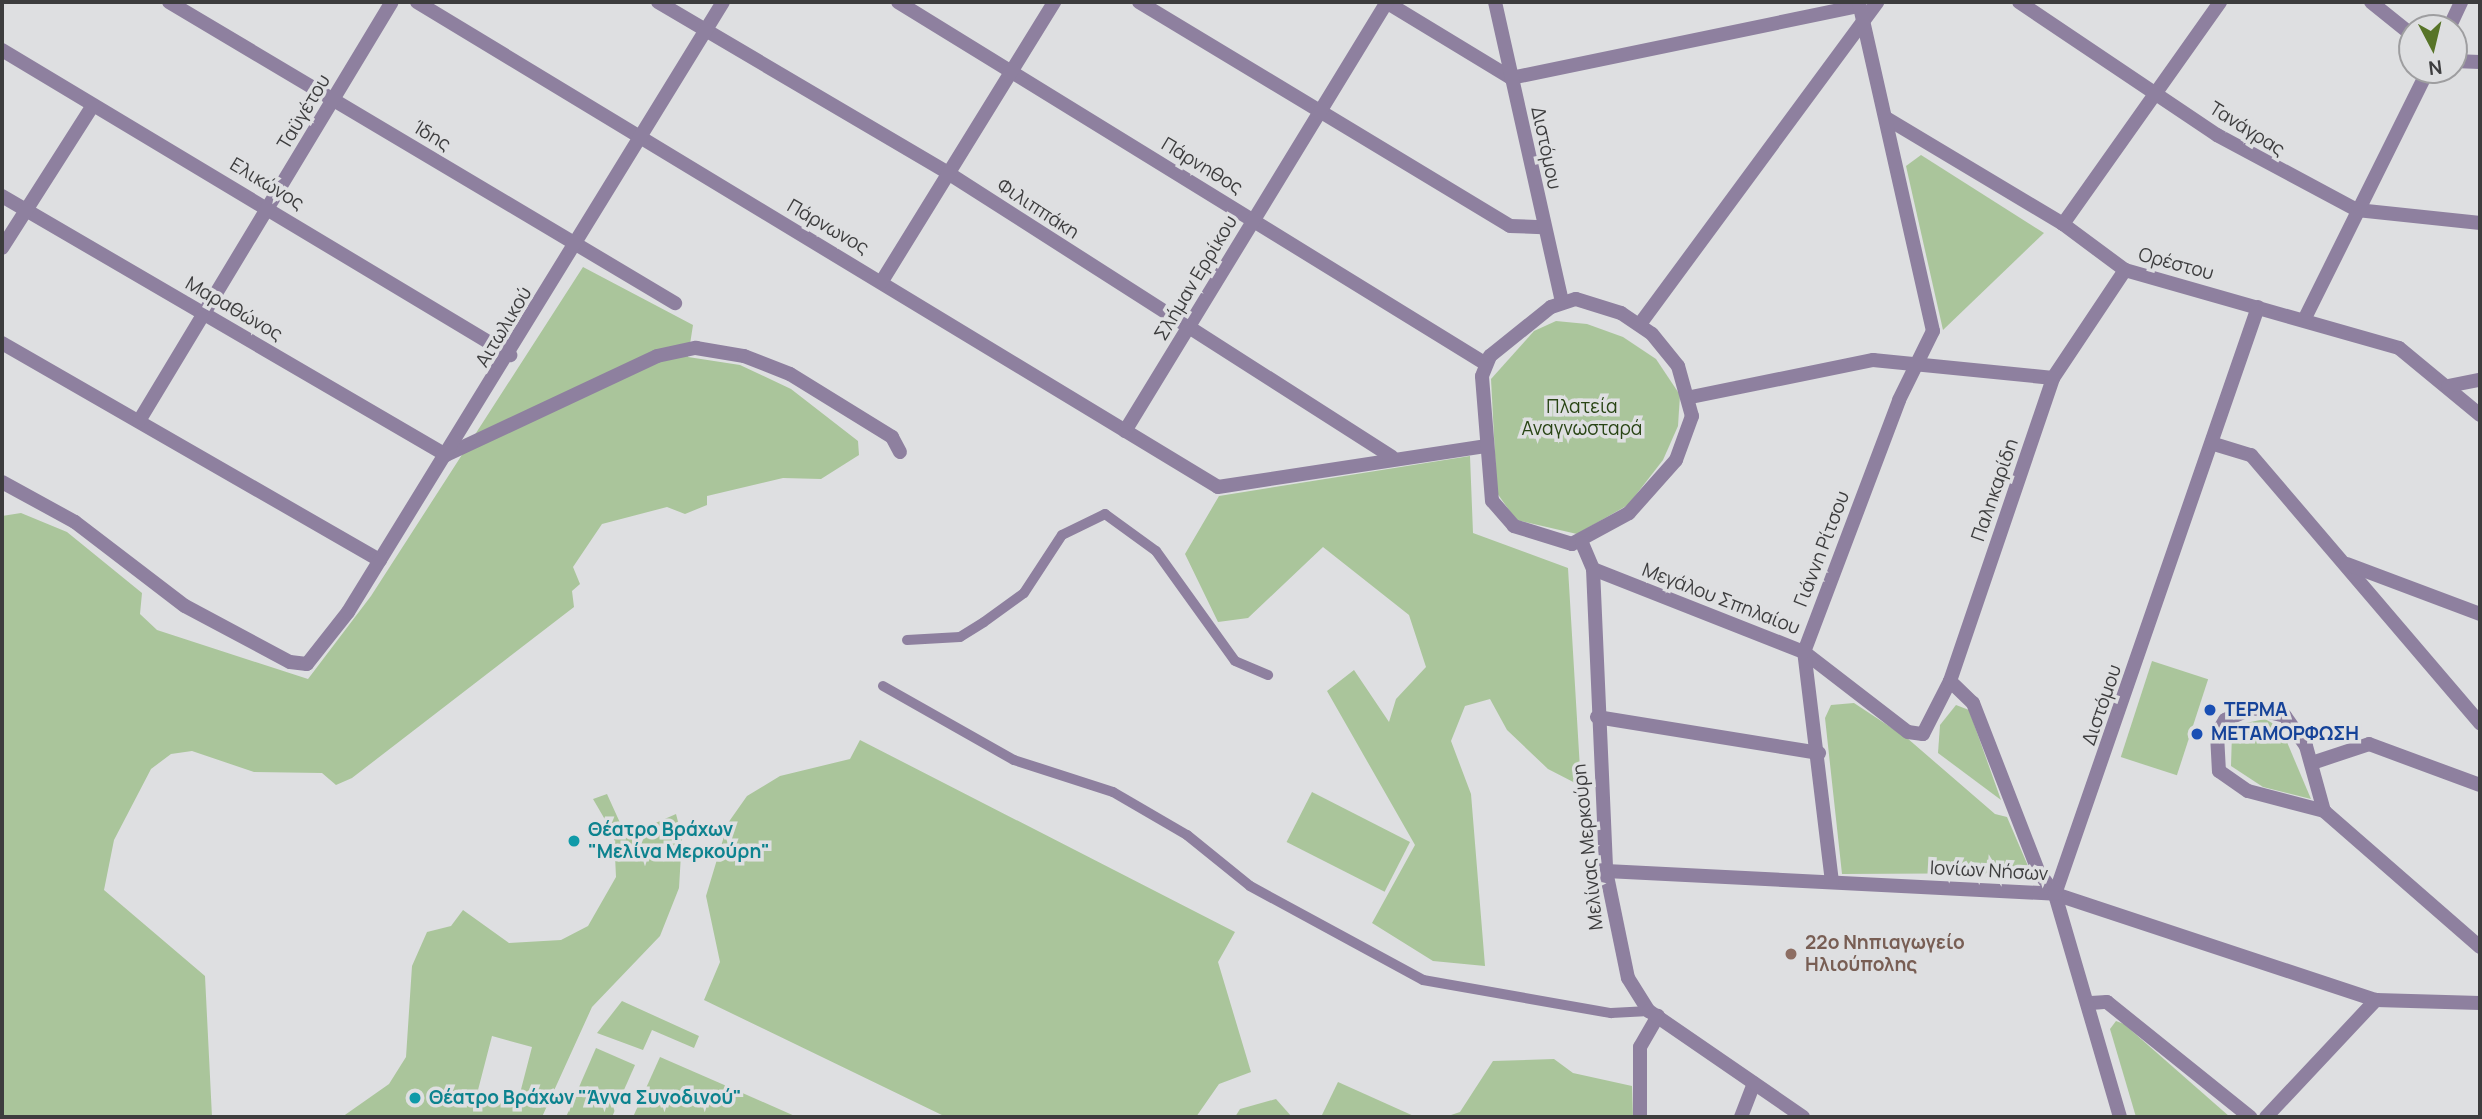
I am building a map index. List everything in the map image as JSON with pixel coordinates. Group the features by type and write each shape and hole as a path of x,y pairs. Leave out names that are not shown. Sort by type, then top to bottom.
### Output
{"street":[{"name":"Ίδης","path":"169,2 675,303"},
{"name":"Ταϋγέτου","path":"139,421 391,2"},
{"name":"Πάρνωνος","path":"417,2 639,139 881,281 1218,487 1392,457"},
{"name":"Φιλιππάκη","path":"658,2 948,173 1392,457"},
{"name":"Αιτωλικού","path":"2,482 75,522 185,606 290,662 307,664 380,560 510,355 723,2"},
{"name":"Πάρνηθος","path":"898,2 1486,363"},
{"path":"881,281 1054,2"},
{"path":"1139,2 1510,226 1543,227"},
{"path":"1386,2 1511,78 1860,9 1878,2"},
{"name":"Σλήμαν Ερρίκου","path":"1125,431 1386,2"},
{"name":"Διστόμου","path":"1495,2 1543,227 1562,302"},
{"name":"Τανάγρας","path":"2019,2 2272,168 2357,210 2480,223"},
{"path":"2063,224 2153,89 2220,2"},
{"path":"2371,2 2398,24"},
{"path":"1640,324 1860,9"},
{"name":"Γιάννη Ρίτσου","path":"1832,882 1819,753 1804,652 1917,361 1931,340 1931,321 1860,9"},
{"name":"Ελικώνος","path":"2,50 269,207 510,355"},
{"path":"2305,318 2421,84"},
{"path":"2,248 93,105"},
{"name":"Ορέστου","path":"1886,118 2063,224 2125,270 2305,318 2399,348 2480,415"},
{"name":"Μαραθώνος","path":"2,196 446,455"},
{"name":"Παληκαρίδη","path":"1923,734 1950,681 2053,378 2125,270"},
{"path":"1585,300 1640,324 1678,366 1691,397 1688,432 1676,460 1629,513 1582,543 1557,542 1502,516 1492,501 1487,446 1486,363 1562,302 1585,300"},
{"name":"Διστόμου","path":"2055,894 2214,444 2258,307"},
{"path":"2,343 380,560"},
{"path":"446,455 657,356 696,348 744,356 790,374 892,437 900,452"},
{"path":"1691,397 1873,360 1917,361 2053,378"},
{"path":"2448,386 2480,380"},
{"path":"2214,444 2251,455 2480,723"},
{"path":"1392,457 1487,446"},
{"path":"1582,543 1593,569"},
{"path":"2345,563 2480,614"},
{"name":"Μεγάλου Σπηλαίου","path":"1593,569 1804,652 1908,732 1923,734"},
{"name":"Μελίνας Μερκούρη","path":"1593,569 1597,717 1606,871 1617,941 1628,978 1653,1013 1803,1117"},
{"path":"1950,681 1973,704 2038,871 2055,894 2091,1003 2120,1117"},
{"path":"2324,811 2312,763 2297,729 2271,710 2238,712 2217,734 2219,771 2230,780 2276,802 2324,811 2480,947"},
{"path":"1597,717 1819,753"},
{"path":"2312,763 2369,744 2480,785"},
{"name":"Ιονίων Νήσων","path":"1606,871 2055,894 2376,1000 2480,1003"},
{"path":"2266,1117 2376,1000"},
{"path":"2091,1003 2107,1002 2250,1117"},
{"path":"1640,1117 1640,1046 1653,1013"},
{"path":"1741,1117 1754,1083"}],"lane":[{"path":"907,640 960,637 984,622 1024,593 1062,535 1105,514 1156,551 1235,661 1268,674"},
{"path":"883,686 1014,760 1112,792 1187,835 1250,886 1423,980 1599,1011 1653,1013"}],"green space":[{"path":"1921,155 2044,233 1943,330 1906,166"},
{"path":"583,267 693,325 688,357 740,365 791,389 858,441 859,455 821,479 783,478 707,496 707,505 685,514 667,507 602,524 573,567 580,584 572,591 574,607 352,778 336,785 322,773 254,772 192,751 171,754 151,769 114,840 104,890 205,976 212,1117 2,1117 2,516 21,513 67,532 142,593 140,614 157,630 308,679 371,596"},
{"name":"Πλατεία Αναγνωσταρά","path":"1556,321 1587,324 1623,337 1656,359 1680,395 1678,426 1663,460 1628,505 1577,534 1516,520 1497,493 1491,379 1534,331"},
{"path":"1470,456 1473,533 1568,568 1581,786 1548,769 1507,730 1490,699 1465,706 1451,741 1471,794 1485,966 1433,961 1372,923 1415,845 1327,691 1354,670 1389,722 1396,699 1426,667 1409,615 1323,547 1248,618 1218,622 1185,554 1219,496"},
{"path":"2152,661 2208,679 2177,775 2121,757"},
{"path":"1854,703 1907,738 1995,814 2007,817 2031,873 1842,874 1825,718 1831,705"},
{"path":"1956,705 1969,710 2001,800 1938,753 1940,725"},
{"path":"2265,719 2281,728 2311,799 2263,787 2231,766 2232,733 2241,724"},
{"path":"860,740 1235,932 1218,962 1251,1072 1219,1084 1196,1117 946,1117 704,1000 720,962 706,896 728,823 747,796 780,776 850,759"},
{"path":"1312,792 1410,842 1385,892 1287,842"},
{"path":"607,794 626,836 676,814 682,837 679,888 660,936 592,1007 542,1117 342,1117 389,1084 406,1057 412,966 427,932 451,926 463,910 509,943 561,940 588,926 616,877 614,835 593,799","holes":["492,1036 532,1047 518,1101 478,1090"]},
{"path":"622,1001 699,1036 694,1048 652,1030 643,1050 597,1033"},
{"path":"2116,1021 2124,1024 2230,1117 2136,1117 2110,1029"},
{"path":"596,1048 635,1065 612,1117 566,1117"},
{"path":"660,1057 722,1084 797,1117 633,1117"},
{"path":"1554,1059 1573,1073 1632,1086 1633,1117 1445,1117 1460,1112 1493,1061"},
{"path":"1338,1082 1416,1117 1321,1117"},
{"path":"1276,1099 1292,1117 1235,1117 1240,1109"}],"place":[{"name":"ΤΕΡΜΑ","path":"2210,710"},
{"name":"ΜΕΤΑΜΟΡΦΩΣΗ","path":"2197,734"},
{"name":"Θέατρο Βράχων \"Μελίνα Μερκούρη\"","path":"574,841"},
{"name":"22ο Νηπιαγωγείο Ηλιούπολης","path":"1791,954"},
{"name":"Θέατρο Βράχων \"Άννα Συνοδινού\"","path":"415,1098"}]}
